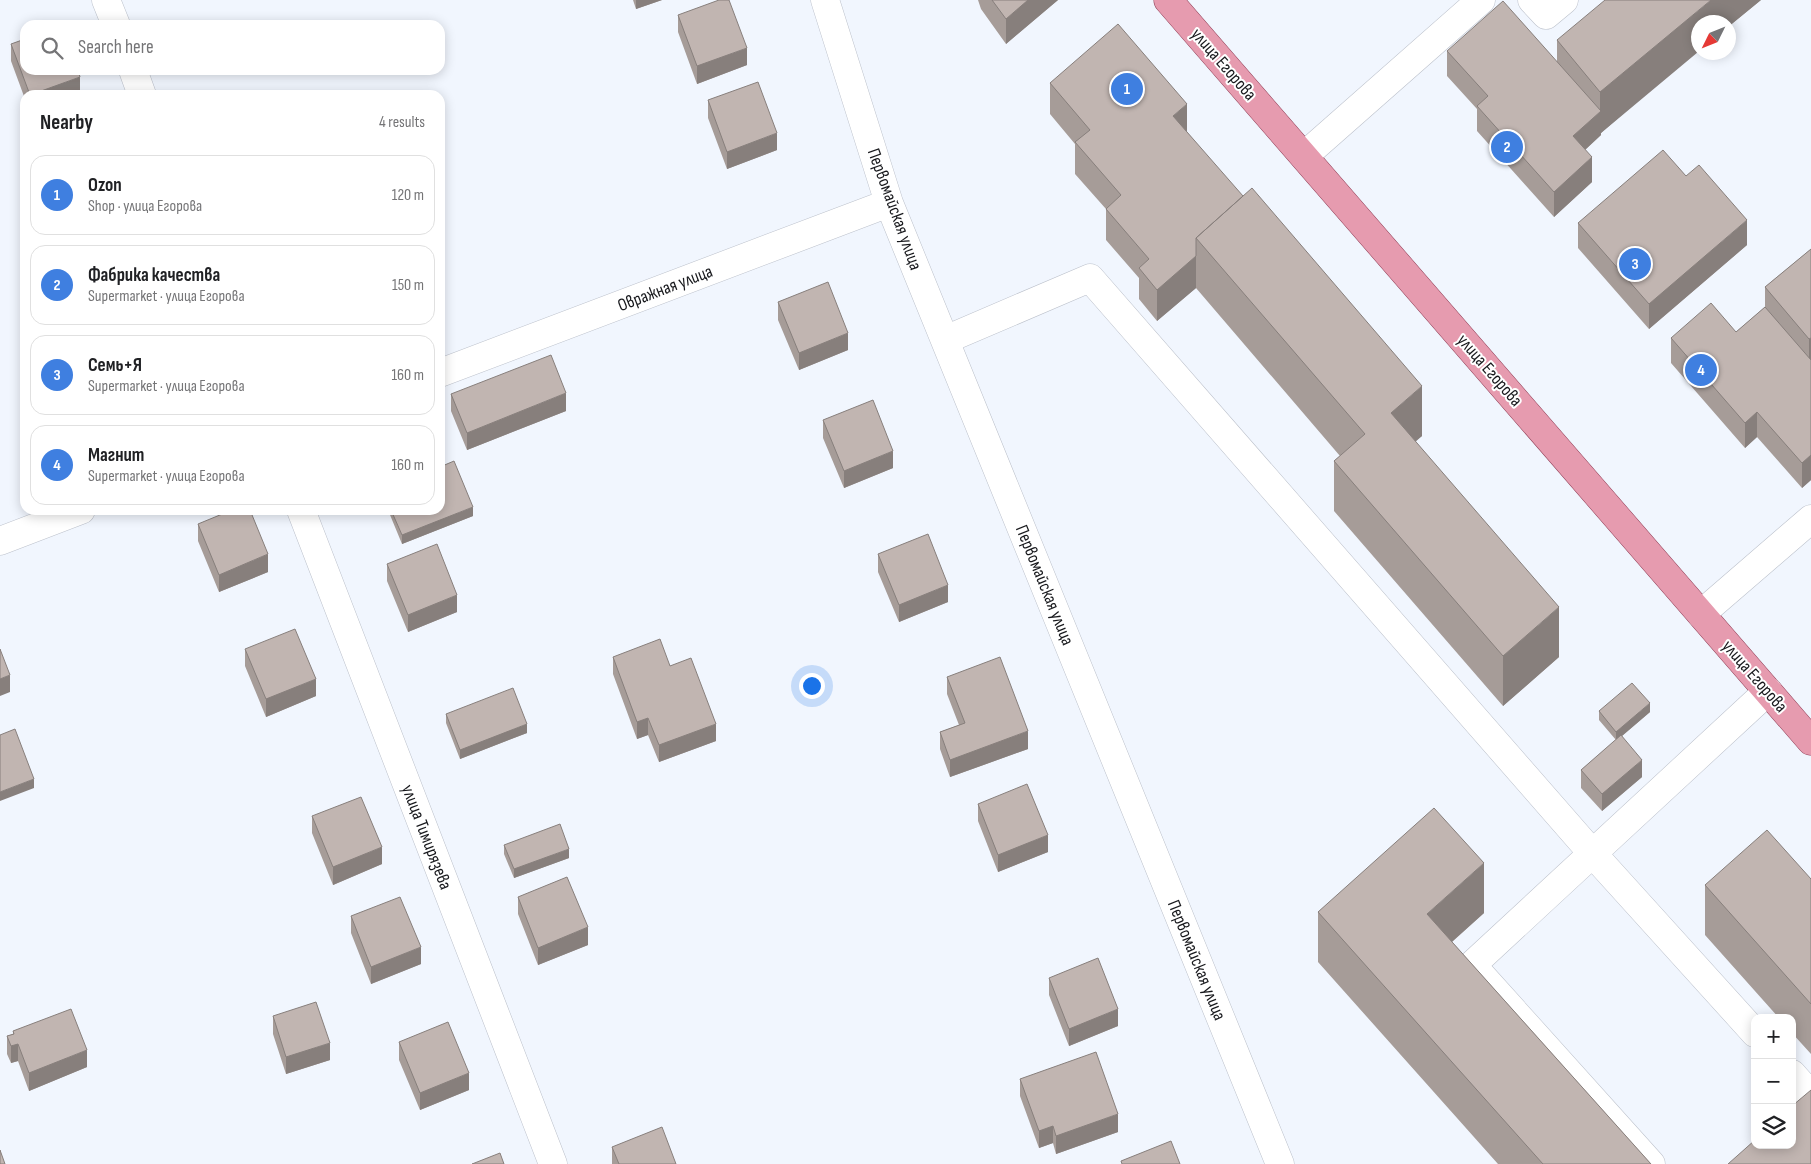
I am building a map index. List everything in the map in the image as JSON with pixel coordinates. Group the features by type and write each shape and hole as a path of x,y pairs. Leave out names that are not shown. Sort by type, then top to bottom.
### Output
{"main road":[{"name":"улица Егорова","path":"1168,0 1811,741"}],"street":[{"path":"106,0 114,20"},
{"name":"Первомайская улица","path":"825,0 889,203 1280,1164"},
{"path":"1304,156 1481,0"},
{"path":"1532,0 1546,16 1564,0"},
{"path":"135,75 140,90"},
{"name":"Овражная улица","path":"445,371 889,203"},
{"path":"945,340 1090,278 1594,854 1751,1029"},
{"path":"0,541 68,515"},
{"name":"улица Тимирязева","path":"303,515 552,1164"},
{"path":"1700,614 1811,519"},
{"path":"1651,1164 1472,964 1594,854 1768,691"},
{"path":"1796,1079 1810,1095 1796,1107"}],"building":[{"path":"719,0 729,0 747,48 697,66 678,15"},
{"path":"992,0 1028,0 1006,19"},
{"path":"1605,0 1711,0 1600,92 1557,40"},
{"path":"1503,1 1601,111 1573,136 1592,157 1554,192 1477,106 1488,96 1447,51"},
{"path":"1118,24 1187,104 1173,116 1243,196 1196,238 1196,256 1157,290 1139,268 1149,259 1106,209 1121,195 1075,142 1090,130 1050,83"},
{"path":"20,41 20,68 11,44"},
{"path":"23,75 79,75 80,77 44,90 28,90"},
{"path":"758,82 777,133 727,152 708,100"},
{"path":"1663,150 1686,176 1699,165 1747,220 1649,304 1578,223"},
{"path":"1252,188 1422,386 1391,413 1559,607 1503,656 1334,461 1365,434 1196,238"},
{"path":"1811,249 1811,338 1809,339 1765,287"},
{"path":"828,282 848,333 799,353 778,302"},
{"path":"1711,303 1736,332 1765,307 1811,360 1811,455 1802,463 1757,412 1745,423 1671,338"},
{"path":"551,355 566,393 467,433 451,394"},
{"path":"873,400 893,451 844,471 823,420"},
{"path":"454,461 473,507 402,535 393,515 445,515 445,465"},
{"path":"220,515 252,515 268,554 219,575 198,524"},
{"path":"928,534 948,585 899,605 878,554"},
{"path":"437,544 457,595 408,615 387,564"},
{"path":"295,629 316,679 266,699 245,649"},
{"path":"660,639 670,666 691,658 716,724 659,745 648,718 637,722 613,657"},
{"path":"0,649 10,675 0,679"},
{"path":"1000,657 1028,731 950,760 940,732 965,723 947,677"},
{"path":"1632,683 1650,703 1616,732 1599,711"},
{"path":"513,688 527,724 460,750 446,714"},
{"path":"15,729 34,779 0,792 0,735"},
{"path":"1621,735 1642,760 1602,794 1581,770"},
{"path":"1027,784 1048,835 998,855 978,804"},
{"path":"361,797 382,847 333,867 312,816"},
{"path":"1434,808 1484,863 1427,914 1651,1164 1543,1164 1318,912"},
{"path":"560,824 569,849 514,869 504,845"},
{"path":"1767,830 1811,879 1811,1004 1705,885"},
{"path":"567,877 588,927 538,948 518,897"},
{"path":"400,897 421,947 371,967 351,916"},
{"path":"1098,958 1118,1009 1069,1029 1049,978"},
{"path":"316,1002 330,1043 286,1057 273,1016"},
{"path":"71,1009 87,1050 29,1073 18,1044 11,1046 7,1036 14,1034 13,1031"},
{"path":"448,1022 469,1073 420,1093 399,1042"},
{"path":"1096,1052 1118,1114 1056,1136 1053,1126 1039,1131 1020,1079"},
{"path":"1811,1090 1811,1164 1728,1164 1751,1144 1751,1149 1796,1149 1796,1103"},
{"path":"662,1127 676,1164 619,1164 612,1147"},
{"path":"1171,1141 1180,1164 1122,1164 1121,1161"},
{"path":"0,1150 5,1164 0,1164"},
{"path":"500,1153 504,1164 472,1164"}],"place":[{"name":"Ozon","path":"1127,89"},
{"name":"Фабрика качества","path":"1507,147"},
{"name":"Семь+Я","path":"1635,264"},
{"name":"Магнит","path":"1701,370"}]}
